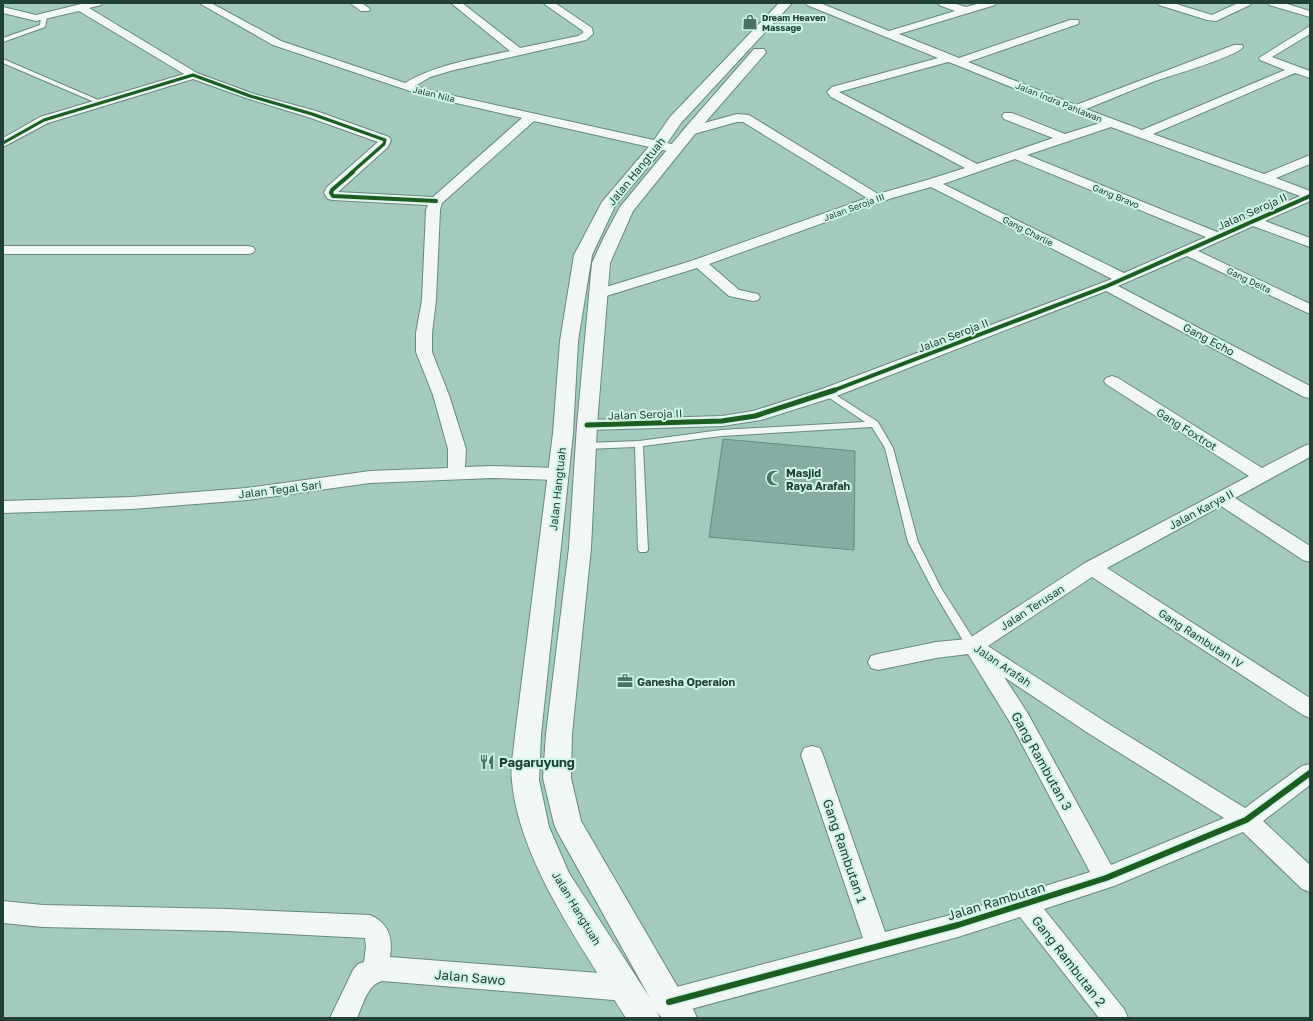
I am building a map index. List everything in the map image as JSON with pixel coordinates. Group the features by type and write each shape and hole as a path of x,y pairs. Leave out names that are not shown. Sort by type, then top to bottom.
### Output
{"highway":[{"name":"Jalan Hangtuah","path":"675,1010 568,824 557,778 559,734 580,548 586,436 601,263 626,210 667,148 675,120 786,3"},
{"name":"Jalan Hangtuah","path":"644,1018 559,882 535,827 525,780 528,735 546,593 563,433 569,341 583,255 589,240 608,205 667,148 690,131 802,3"},
{"path":"569,341 594,342"}],"street":[{"path":"3,10 36,18 44,18 97,3"},
{"name":"Jalan Nila","path":"204,3 277,43 406,87 429,94 532,116 667,148"},
{"path":"355,3 365,9"},
{"path":"456,3 518,52"},
{"path":"406,87 426,75 451,67 582,38 588,34 588,30 548,3"},
{"name":"Jalan Indra Pahlawan","path":"811,3 1076,109 1310,195"},
{"path":"943,3 966,11"},
{"path":"889,34 991,3"},
{"path":"1163,3 1211,18 1216,18 1246,3"},
{"path":"1273,3 1310,14"},
{"path":"81,8 193,75 250,96 312,114 385,140 384,144 332,190 331,194 333,196 436,201"},
{"path":"975,168 835,95 833,92 836,89 861,81 954,60 1074,22"},
{"path":"1310,29 1264,58 1310,75"},
{"path":"1076,109 1151,79 1223,54 1238,46"},
{"path":"1143,134 1294,70"},
{"path":"3,143 44,120 193,75"},
{"path":"456,472 457,449 441,395 424,352 424,333 429,300 433,210 436,201 532,116"},
{"path":"1008,116 1063,138"},
{"path":"690,131 738,118 745,118 878,199"},
{"name":"Jalan Seroja III","path":"598,294 696,264 896,192 932,183 1111,122"},
{"name":"Gang Bravo","path":"1016,155 1217,237"},
{"path":"1266,178 1310,160"},
{"name":"Gang Charlie","path":"932,183 1124,279"},
{"name":"Jalan Seroja II","path":"586,436 692,422 755,416 828,393 1107,286 1310,195"},
{"path":"1252,221 1310,243"},
{"path":"3,250 248,250"},
{"name":"Gang Delta","path":"1188,251 1310,310"},
{"path":"696,264 702,265 734,293 754,297"},
{"name":"Gang Echo","path":"1107,286 1310,393"},
{"name":"Gang Foxtrot","path":"1112,381 1262,476"},
{"name":"Jalan Karya II","path":"1092,568 1310,450"},
{"name":"Jalan Tegal Sari","path":"3,507 148,502 247,494 370,477 456,472 558,474"},
{"path":"1221,498 1310,555"},
{"name":"Jalan Terusan","path":"972,646 1092,568"},
{"name":"Gang Rambutan IV","path":"1092,568 1310,709"},
{"path":"878,662 936,650 972,646"},
{"name":"Jalan Arafah","path":"972,646 1246,820 1310,880"},
{"name":"Gang Rambutan 3","path":"972,646 1019,718 1106,878"},
{"name":"Gang Rambutan 1","path":"812,755 878,947"},
{"name":"Jalan Rambutan","path":"675,1010 878,947 958,925 1106,878 1246,820 1310,773"},
{"name":"Gang Rambutan 2","path":"1024,904 1115,1018"},
{"path":"3,912 43,916 227,920 370,927 376,931 378,936 378,950 375,970 367,973 362,979 343,1018"},
{"name":"Jalan Sawo","path":"375,970 625,988"}],"lane":[{"path":"3,40 43,26 44,18"},
{"path":"3,61 101,103"},
{"name":"Jalan Arafah","path":"828,393 850,409 875,424 889,448 913,542 937,588 972,646"},
{"path":"586,436 639,444 721,433 875,424"},
{"path":"639,444 643,550"}],"building":[{"path":"723,439 855,451 854,550 709,537"}],"cycle path":[{"path":"3,143 44,120 193,75 250,96 312,114 385,140 384,144 332,190 331,193 333,196 436,201"},
{"path":"587,425 722,421 755,416 828,393 1107,286 1310,196"},
{"path":"669,1002 958,925 1106,878 1246,820 1310,773"}],"place":[{"name":"Dream Heaven Massage","path":"750,22"},
{"name":"Masjid Raya Arafah","path":"774,478"},
{"name":"Ganesha Operaion","path":"625,681"},
{"name":"Pagaruyung","path":"487,762"}]}
